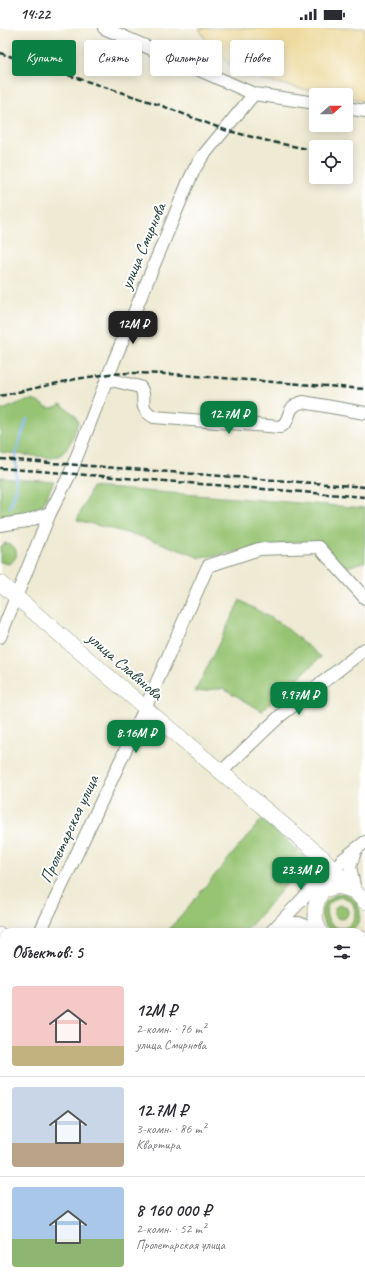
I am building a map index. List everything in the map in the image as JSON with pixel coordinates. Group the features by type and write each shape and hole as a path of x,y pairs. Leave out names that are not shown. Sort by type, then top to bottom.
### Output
{"main road":[{"name":"улица Славянова","path":"0,584 335,870 365,902"},
{"path":"318,928 315,916 317,899 323,890 339,886 355,891"}],"street":[{"path":"104,28 254,94 309,102"},
{"name":"улица Смирнова","path":"0,637 50,512 70,474 107,379 195,168 254,94"},
{"path":"353,109 365,111"},
{"path":"107,379 140,387 142,390 143,405 145,410 154,417 276,427 283,426 286,422 290,409 294,405 303,402 365,412"},
{"path":"0,525 27,521 50,512"},
{"name":"Пролетарская улица","path":"42,928 208,566 258,549 319,547 365,598"},
{"path":"221,772 280,716 365,649"},
{"path":"274,928 316,886 335,870 342,860 360,845"},
{"path":"355,891 350,866 360,845"},
{"path":"291,911 323,890 332,880 335,870"},
{"path":"274,928 299,923 311,928"}],"green space":[{"path":"32,400 49,408 56,407 61,404 75,415 78,423 72,439 66,449 58,456 52,458 0,452 0,411 22,402"},
{"path":"0,477 54,481 42,506 19,515 0,516"},
{"path":"92,487 365,508 365,561 348,567 299,541 201,558 150,539 77,520"},
{"path":"6,543 10,544 16,549 15,559 8,564 0,562 0,546"},
{"path":"240,600 284,626 321,657 262,711 223,688 195,692"},
{"path":"262,819 308,860 248,928 170,928"},
{"path":"344,893 349,895 359,907 360,917 356,927 354,928 341,928 330,928 326,926 322,913 323,906 334,895","holes":["341,897 353,904 355,910 354,917 352,922 347,927 341,928 334,926 327,918 327,906 334,899"]},
{"path":"341,905 346,907 348,912 346,917 341,919 336,917 334,912 336,907"}],"sand":[{"path":"199,28 365,28 365,101 353,98 353,88 309,88 309,90 247,76 284,76 284,40 230,40 230,65 222,56 222,40 205,39"}],"waterway":[{"path":"10,507 16,490 16,453 27,419"}],"railway":[{"path":"0,53 160,105 225,130 272,142 309,149"},
{"path":"0,396 76,379 109,374 130,373 170,374 365,389"},
{"path":"0,459 365,487"},
{"path":"0,468 365,497"}]}
